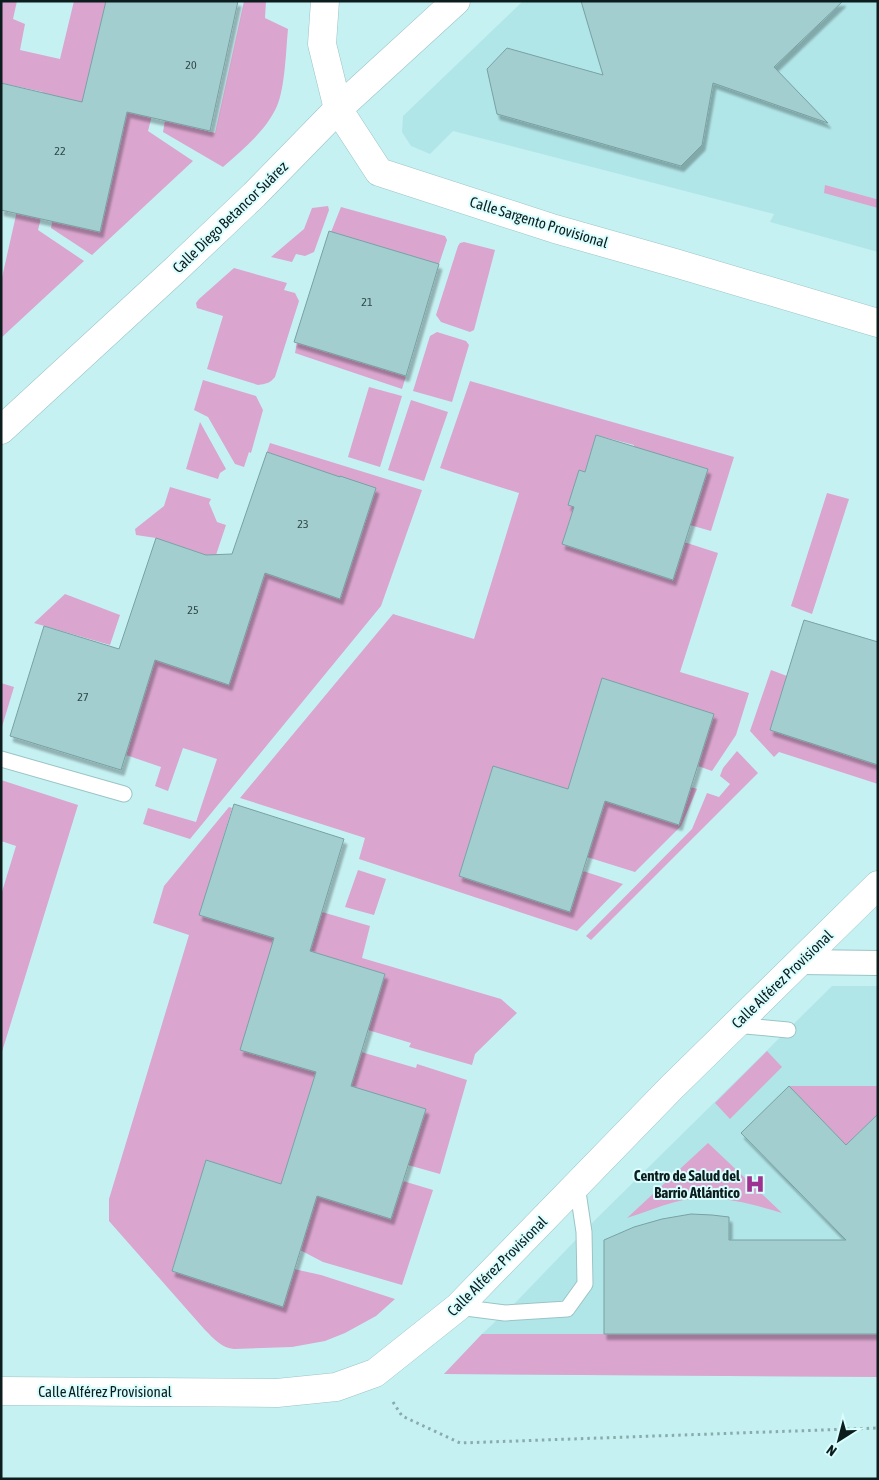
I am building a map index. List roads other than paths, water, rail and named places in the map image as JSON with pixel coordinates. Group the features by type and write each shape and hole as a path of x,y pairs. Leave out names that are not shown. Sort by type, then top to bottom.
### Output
{"street":[{"name":"Calle Sargento Provisional","path":"325,1 322,44 338,109 379,172 555,229 878,323"},
{"name":"Calle Diego Betancor Suárez","path":"1,430 176,269 254,195 338,109 456,1"},
{"name":"Calle Alférez Provisional","path":"1,1391 277,1393 336,1387 375,1373 458,1307 671,1088 878,885"},
{"path":"800,962 878,963"}],"lane":[{"path":"1,759 124,794"},
{"path":"735,1025 788,1030"},
{"path":"458,1307 505,1313 567,1308 585,1284 584,1232 577,1185"}],"place":[{"name":"Centro de Salud del Barrio Atlántico","path":"755,1184"}]}
